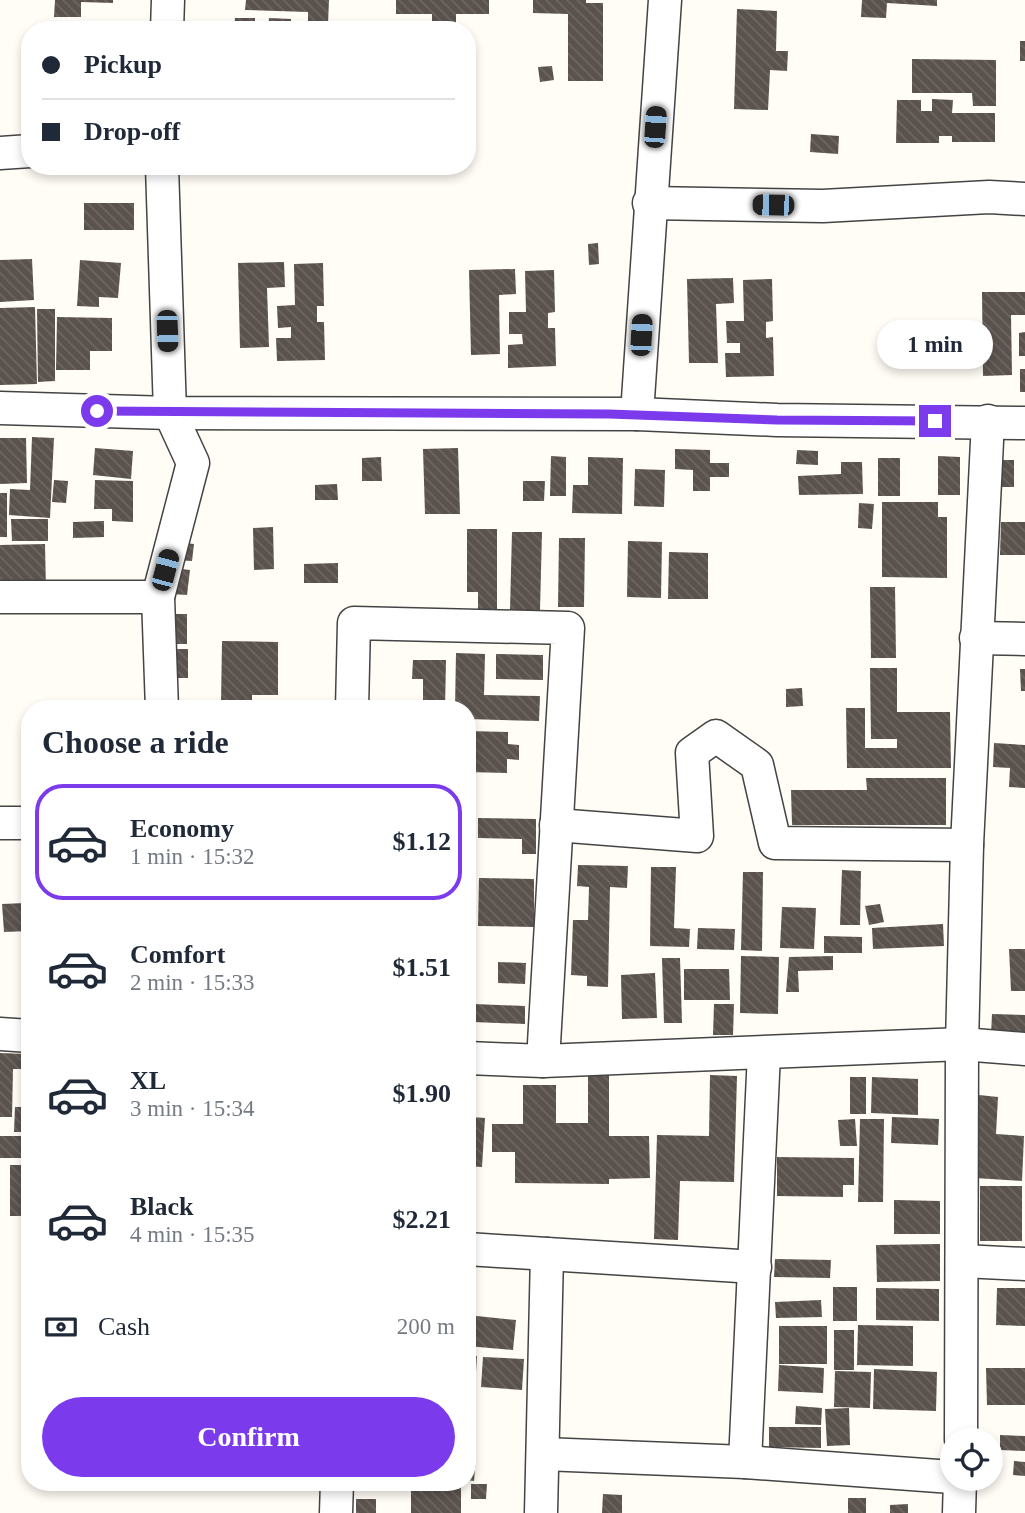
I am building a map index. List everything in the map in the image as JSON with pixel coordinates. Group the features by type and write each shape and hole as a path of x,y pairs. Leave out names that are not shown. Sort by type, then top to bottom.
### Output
{"street":[{"path":"167,21 168,0"},
{"path":"636,414 665,0"},
{"path":"0,153 21,152"},
{"path":"162,175 170,413 193,463 158,597 162,700"},
{"path":"649,203 823,205 989,197 1025,199"},
{"path":"0,408 170,413 636,414 777,420 1025,423"},
{"path":"961,1428 962,1044 967,845 988,421"},
{"path":"0,597 158,597"},
{"path":"352,700 354,623 568,628 543,1061"},
{"path":"976,638 1025,639"},
{"path":"556,825 697,836 691,754 716,736 757,765 775,843 967,845"},
{"path":"0,823 21,823"},
{"path":"0,1034 21,1035"},
{"path":"476,1058 543,1061 962,1044 1025,1049"},
{"path":"745,1462 764,1053"},
{"path":"476,1250 755,1267"},
{"path":"541,1513 547,1254"},
{"path":"963,1261 1025,1264"},
{"path":"543,1454 745,1462 940,1476"},
{"path":"336,1513 337,1491"},
{"path":"959,1513 960,1491"}],"building":[{"path":"55,0 113,0 113,3 81,2 81,17 54,17"},
{"path":"246,0 329,0 328,21 308,21 308,12 245,10"},
{"path":"396,0 489,0 489,14 456,14 456,21 432,21 432,14 396,14"},
{"path":"533,0 586,0 586,3 603,3 603,81 568,81 568,14 533,13"},
{"path":"862,0 937,0 937,6 887,3 886,18 861,17"},
{"path":"737,9 777,11 776,51 788,51 787,71 770,70 768,110 734,109"},
{"path":"235,18 255,18 255,21 235,21"},
{"path":"269,18 291,19 291,21 269,21"},
{"path":"1020,41 1025,41 1025,61 1020,61"},
{"path":"912,59 996,60 996,106 973,106 972,93 912,93"},
{"path":"552,66 554,80 540,82 538,67"},
{"path":"932,99 953,100 952,113 995,113 995,142 952,142 952,136 939,136 939,143 896,143 897,100 921,100 921,111 932,111"},
{"path":"811,134 839,136 838,154 810,152"},
{"path":"84,203 134,203 134,230 84,230"},
{"path":"598,243 599,264 589,265 588,244"},
{"path":"32,259 34,300 0,302 0,260"},
{"path":"80,260 121,263 118,298 99,297 99,307 77,306"},
{"path":"284,262 285,287 267,288 269,347 240,348 238,263"},
{"path":"323,263 324,306 317,306 317,322 324,322 325,360 277,361 276,338 291,338 291,327 278,328 277,306 295,305 294,264"},
{"path":"515,269 516,294 499,295 500,354 471,355 469,270"},
{"path":"554,270 555,312 548,313 548,328 555,328 556,366 508,368 508,345 523,344 522,334 509,334 509,312 526,312 525,271"},
{"path":"733,278 734,303 716,304 718,363 689,363 687,279"},
{"path":"772,279 773,321 766,322 766,338 773,337 774,376 726,377 725,353 740,353 740,343 727,343 726,321 744,321 743,280"},
{"path":"982,292 1025,292 1025,315 1011,315 1012,375 983,376"},
{"path":"35,307 37,384 0,385 0,308"},
{"path":"37,309 55,309 55,381 38,382"},
{"path":"57,317 112,318 112,351 90,351 90,370 56,370"},
{"path":"1025,332 1025,356 1019,356 1019,333"},
{"path":"1020,369 1025,369 1025,392 1020,392"},
{"path":"32,437 54,438 50,518 9,515 10,489 30,490"},
{"path":"0,438 26,438 27,483 0,484"},
{"path":"95,448 133,451 131,479 93,475"},
{"path":"458,448 460,514 425,514 423,449"},
{"path":"675,449 710,450 710,463 729,463 729,477 710,477 710,491 693,491 693,470 675,469"},
{"path":"797,450 818,451 818,465 796,464"},
{"path":"551,456 566,457 566,496 550,496"},
{"path":"938,456 960,457 960,495 938,495"},
{"path":"381,457 382,481 362,481 362,458"},
{"path":"588,457 623,458 622,514 572,513 573,485 588,485"},
{"path":"878,458 900,458 900,496 878,496"},
{"path":"999,460 1014,460 1014,487 999,487"},
{"path":"841,462 862,462 863,494 799,495 798,476 841,474"},
{"path":"635,469 665,470 664,507 634,506"},
{"path":"54,480 68,481 66,503 52,502"},
{"path":"95,480 133,481 133,522 112,521 112,509 94,509"},
{"path":"523,481 545,481 544,501 523,501"},
{"path":"337,484 338,500 315,500 315,485"},
{"path":"0,493 7,493 7,537 0,537"},
{"path":"882,502 938,502 938,517 947,517 947,578 882,577"},
{"path":"859,503 874,504 872,529 858,528"},
{"path":"11,519 48,519 48,541 12,541"},
{"path":"104,521 104,537 73,538 73,522"},
{"path":"1001,522 1025,522 1025,555 1000,555"},
{"path":"273,527 274,569 254,570 253,528"},
{"path":"467,529 497,529 497,610 478,610 478,592 467,592"},
{"path":"512,532 542,532 540,610 510,610"},
{"path":"559,538 585,538 584,607 558,607"},
{"path":"628,541 662,542 661,598 627,597"},
{"path":"177,542 194,544 192,561 176,560"},
{"path":"45,544 46,591 0,592 0,545"},
{"path":"669,552 708,553 708,599 668,599"},
{"path":"338,563 338,583 304,583 304,564"},
{"path":"173,568 190,570 187,595 171,594"},
{"path":"870,587 895,587 896,658 871,658"},
{"path":"169,614 187,614 187,644 169,644"},
{"path":"222,641 278,642 278,695 252,695 252,700 221,700"},
{"path":"170,649 188,649 188,678 170,678"},
{"path":"456,653 485,654 484,695 540,696 539,721 476,719 476,700 455,700"},
{"path":"496,654 543,655 543,680 496,679"},
{"path":"413,660 446,660 445,700 423,700 423,679 412,679"},
{"path":"870,668 897,668 897,712 950,712 951,768 847,768 846,708 865,708 865,748 897,748 897,739 871,739"},
{"path":"1020,669 1025,669 1025,691 1021,691"},
{"path":"802,688 803,706 786,707 786,689"},
{"path":"476,731 508,732 508,744 519,745 519,760 507,759 507,773 476,772"},
{"path":"994,743 1025,745 1025,788 1009,787 1010,768 993,767"},
{"path":"866,778 946,778 946,825 792,825 791,790 867,790"},
{"path":"478,818 536,819 536,854 522,854 522,839 478,838"},
{"path":"578,865 628,866 627,888 610,887 608,987 587,986 587,976 571,975 573,920 588,920 589,887 577,886"},
{"path":"651,867 676,867 674,928 690,929 689,947 650,946"},
{"path":"842,870 861,871 860,925 840,925"},
{"path":"743,872 763,872 762,951 741,950"},
{"path":"479,878 534,879 534,927 478,926"},
{"path":"21,903 21,931 4,932 2,904"},
{"path":"880,904 884,922 869,925 865,906"},
{"path":"782,907 816,908 814,949 780,948"},
{"path":"943,924 944,946 873,949 872,928"},
{"path":"698,928 735,929 734,950 697,949"},
{"path":"824,936 862,937 862,953 824,953"},
{"path":"1009,949 1025,949 1025,991 1011,991"},
{"path":"741,956 779,957 778,1014 740,1013"},
{"path":"833,956 833,970 798,971 799,992 786,992 789,957"},
{"path":"662,958 680,958 682,1023 664,1023"},
{"path":"498,962 526,963 525,984 498,983"},
{"path":"684,969 729,969 730,1000 684,1000"},
{"path":"655,973 657,1018 622,1019 621,975"},
{"path":"476,1004 525,1006 525,1024 476,1022"},
{"path":"714,1004 734,1004 733,1035 713,1035"},
{"path":"992,1014 1025,1015 1025,1036 991,1035"},
{"path":"0,1053 21,1054 21,1069 13,1069 12,1117 0,1117"},
{"path":"588,1071 609,1071 609,1136 649,1136 650,1178 609,1179 609,1184 515,1183 515,1152 492,1152 492,1124 523,1124 523,1085 556,1085 556,1123 588,1123"},
{"path":"710,1075 737,1076 734,1182 680,1181 678,1240 654,1239 657,1135 709,1136"},
{"path":"850,1077 866,1077 866,1114 850,1114"},
{"path":"872,1077 918,1079 918,1115 871,1113"},
{"path":"979,1095 998,1097 996,1134 1024,1136 1022,1181 975,1178"},
{"path":"15,1107 21,1107 21,1132 14,1132"},
{"path":"476,1117 485,1118 482,1167 476,1167"},
{"path":"892,1117 939,1119 938,1145 891,1143"},
{"path":"855,1119 857,1146 840,1146 838,1120"},
{"path":"860,1119 884,1119 883,1202 858,1202"},
{"path":"0,1136 21,1136 21,1158 0,1158"},
{"path":"777,1157 854,1158 854,1185 843,1185 843,1197 777,1196"},
{"path":"10,1165 21,1165 21,1216 10,1216"},
{"path":"980,1186 1022,1186 1022,1241 980,1241"},
{"path":"894,1200 940,1201 940,1234 894,1234"},
{"path":"940,1244 940,1281 877,1282 876,1245"},
{"path":"775,1259 831,1260 830,1278 774,1277"},
{"path":"833,1287 857,1287 857,1321 833,1321"},
{"path":"876,1288 939,1289 939,1321 876,1320"},
{"path":"997,1288 1025,1288 1025,1326 996,1325"},
{"path":"821,1300 822,1317 776,1318 775,1302"},
{"path":"476,1316 516,1320 513,1350 476,1347"},
{"path":"858,1325 913,1326 913,1366 857,1365"},
{"path":"779,1326 827,1326 827,1364 779,1364"},
{"path":"834,1330 854,1330 854,1370 834,1370"},
{"path":"483,1357 524,1359 522,1390 481,1387"},
{"path":"779,1365 824,1368 823,1393 778,1391"},
{"path":"986,1368 1025,1368 1025,1405 987,1405"},
{"path":"874,1369 937,1372 936,1411 873,1409"},
{"path":"835,1371 871,1372 870,1408 834,1407"},
{"path":"796,1406 822,1408 821,1425 795,1424"},
{"path":"849,1408 850,1445 827,1446 825,1409"},
{"path":"769,1427 821,1427 821,1448 769,1447"},
{"path":"1003,1435 1025,1436 1025,1451 1003,1450"},
{"path":"1014,1461 1025,1462 1025,1476 1013,1475"},
{"path":"476,1484 487,1484 486,1499 471,1499 471,1491 476,1491"},
{"path":"411,1491 461,1491 461,1513 411,1513"},
{"path":"603,1494 622,1495 622,1513 602,1513"},
{"path":"848,1498 866,1498 866,1513 848,1513"},
{"path":"356,1499 376,1499 376,1513 356,1513"},
{"path":"908,1504 908,1513 890,1513 890,1505"}],"route":[{"path":"97,411 636,414 777,420 935,421"}]}
